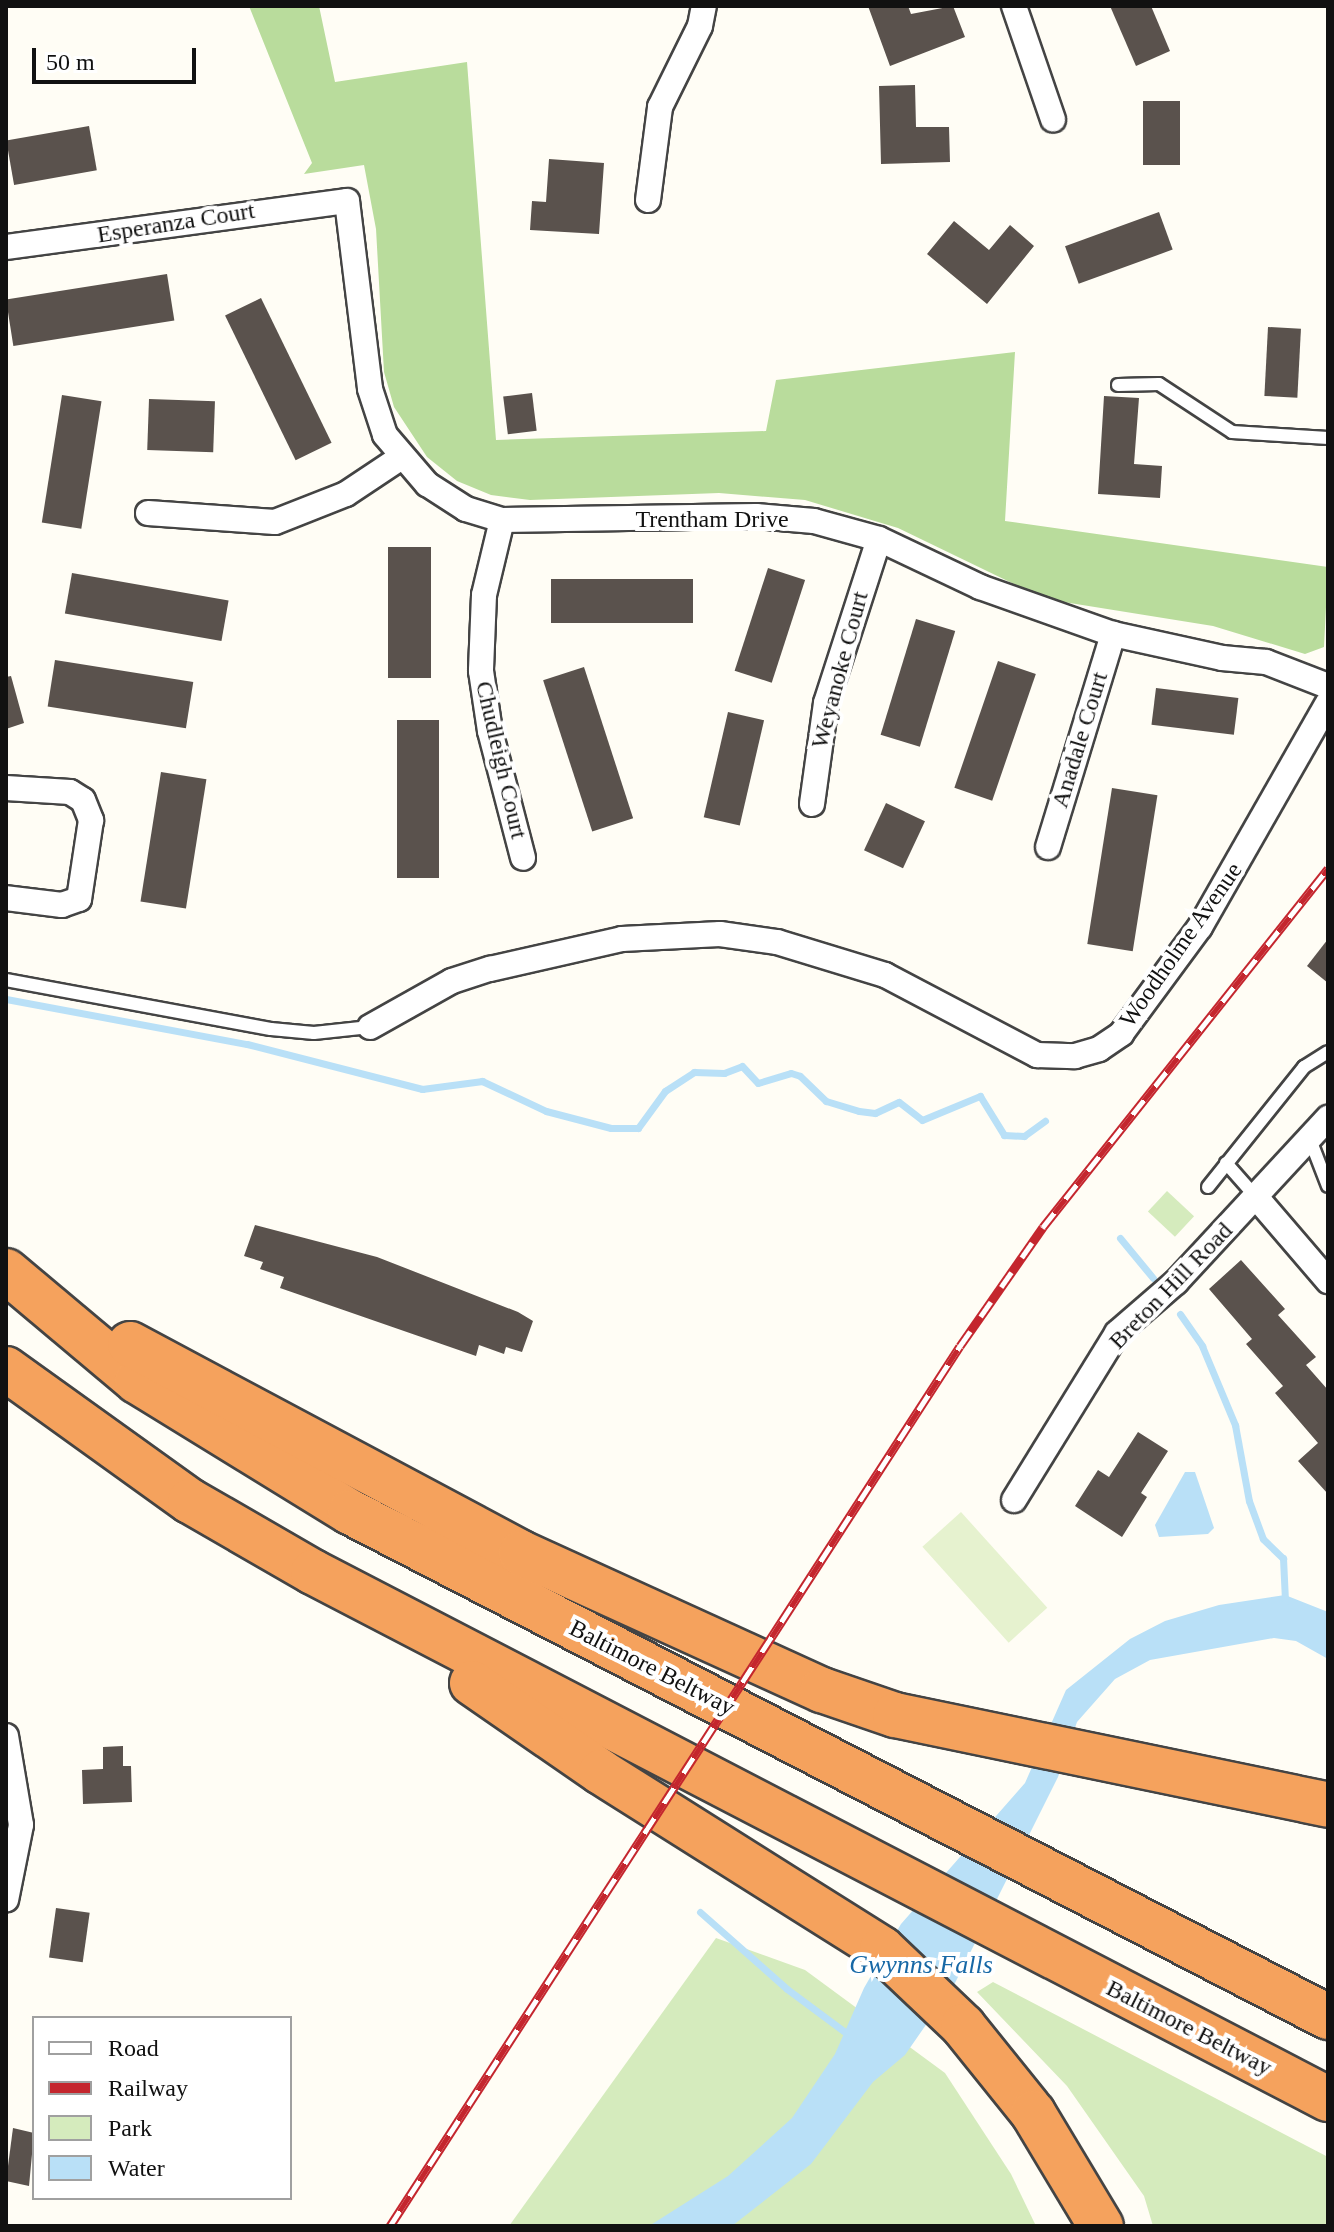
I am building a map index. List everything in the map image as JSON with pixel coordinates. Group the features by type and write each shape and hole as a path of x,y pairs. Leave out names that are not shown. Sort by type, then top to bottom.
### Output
{"highway":[{"path":"6,1270 232,1401 521,1553 822,1690 969,1731 1328,1805"},
{"name":"Baltimore Beltway","path":"6,1270 137,1381 309,1488 1328,2017"},
{"name":"Baltimore Beltway","path":"6,1369 190,1501 313,1572 1328,2099"},
{"path":"313,1572 601,1772 863,1937 963,2026 1058,2149 1101,2226"}],"street":[{"path":"648,200 660,107 687,55 704,6"},
{"path":"1014,6 1053,119"},
{"name":"Esperanza Court","path":"6,247 347,201"},
{"name":"Trentham Drive","path":"347,201 370,389 385,435 400,458 448,500 502,520 756,516 814,521 879,539 980,587 1113,634 1222,658 1266,662 1328,686"},
{"path":"148,513 275,522 346,494 400,458"},
{"name":"Chudleigh Court","path":"502,520 484,595 481,671 490,731 523,858"},
{"name":"Weyanoke Court","path":"812,804 826,703 879,539"},
{"name":"Anadale Court","path":"1048,847 1113,634"},
{"name":"Woodholme Avenue","path":"370,1027 452,981 490,969 622,939 720,934 777,942 885,975 1037,1055 1075,1056 1099,1049 1121,1034 1200,927 1328,703"},
{"path":"6,788 70,792 83,800 91,820 79,899 62,905 6,898"},
{"name":"Breton Hill Road","path":"1014,1500 1117,1333 1176,1282 1311,1142 1328,1118"},
{"path":"1256,1197 1328,1281"},
{"path":"6,1736 15,1766 21,1825 6,1900"}],"lane":[{"path":"1118,385 1159,384 1232,432 1328,438"},
{"path":"6,980 271,1029 314,1033 370,1027"},
{"path":"1208,1187 1304,1067 1328,1052"},
{"path":"1311,1142 1328,1186"},
{"path":"1226,1163 1256,1197"}],"green space":[{"path":"249,6 319,6 335,82 467,62 496,440 766,431 776,380 1015,352 1005,521 1328,567 1324,647 1305,654 1213,626 1045,599 898,528 805,500 719,493 530,500 491,495 457,481 427,457 394,407 384,372 376,229 364,165 304,174 312,163"},
{"path":"1167,1191 1194,1216 1175,1237 1148,1211"},
{"path":"961,1512 1047,1608 1009,1643 922,1547"},
{"path":"716,1938 805,1970 945,2073 1011,2174 1036,2226 509,2226"},
{"path":"993,1982 1328,2157 1328,2226 1153,2226 1144,2196 1067,2086 977,1992"}],"water":[{"path":"1185,1472 1195,1472 1214,1528 1208,1534 1159,1537 1155,1525"},
{"name":"Gwynns Falls","path":"1285,1595 1328,1612 1328,1659 1296,1641 1274,1638 1150,1660 1115,1679 1077,1722 1058,1777 955,1983 905,2055 873,2082 811,2164 732,2226 649,2226 728,2176 792,2118 835,2054 864,1988 901,1924 1025,1783 1066,1690 1130,1639 1165,1621 1219,1605"}],"building":[{"path":"868,6 908,6 911,14 953,6 965,37 890,66"},
{"path":"1110,6 1151,6 1170,51 1136,66"},
{"path":"915,85 916,127 949,127 950,162 881,164 879,86"},
{"path":"1143,101 1180,101 1180,165 1143,165"},
{"path":"89,126 97,170 14,185 6,141"},
{"path":"549,159 604,163 599,234 530,230 532,201 546,202"},
{"path":"1159,212 1173,250 1079,284 1065,246"},
{"path":"954,221 989,250 1010,225 1034,246 987,304 927,254"},
{"path":"167,274 174,320 13,346 6,299"},
{"path":"261,298 332,443 296,460 225,316"},
{"path":"1268,327 1301,329 1297,398 1264,396"},
{"path":"532,393 537,431 508,434 503,397"},
{"path":"62,395 102,401 81,529 42,522"},
{"path":"1104,396 1139,398 1134,464 1162,466 1160,498 1098,494"},
{"path":"149,399 215,401 213,452 147,450"},
{"path":"388,547 431,547 431,678 388,678"},
{"path":"768,568 805,580 772,683 735,671"},
{"path":"72,573 229,601 221,641 65,613"},
{"path":"551,579 693,579 693,623 551,623"},
{"path":"916,619 955,631 920,747 881,735"},
{"path":"55,660 193,682 186,728 48,706"},
{"path":"998,661 1036,674 992,801 954,788"},
{"path":"584,667 633,818 592,832 543,680"},
{"path":"11,676 24,723 6,729 6,677"},
{"path":"1156,688 1238,698 1234,735 1151,725"},
{"path":"728,712 764,720 740,826 704,817"},
{"path":"397,720 439,720 439,878 397,878"},
{"path":"161,772 206,779 186,909 141,901"},
{"path":"1112,788 1157,795 1133,951 1087,944"},
{"path":"886,803 925,821 903,868 864,850"},
{"path":"1328,939 1328,983 1307,966"},
{"path":"255,1225 377,1257 518,1312 533,1321 522,1352 506,1347 504,1354 479,1345 476,1356 280,1288 284,1277 260,1269 263,1262 244,1256"},
{"path":"1241,1260 1285,1309 1278,1315 1316,1357 1306,1365 1328,1390 1328,1494 1298,1461 1318,1443 1275,1393 1283,1386 1246,1344 1252,1339 1209,1289"},
{"path":"1138,1432 1168,1451 1141,1493 1147,1497 1122,1537 1075,1506 1098,1470 1109,1477"},
{"path":"123,1746 123,1766 131,1766 132,1802 83,1804 82,1770 103,1769 103,1747"},
{"path":"56,1908 90,1913 83,1962 49,1958"},
{"path":"13,2128 32,2133 29,2186 6,2181"}],"waterway":[{"path":"6,999 247,1044 422,1089 482,1081 546,1111 611,1128 638,1128 665,1091 694,1072 724,1073 742,1066 758,1083 791,1073 800,1076 826,1101 859,1111 875,1113 899,1102 922,1120 980,1096 1004,1135 1024,1136 1045,1121"},
{"path":"1120,1238 1153,1278"},
{"path":"1180,1314 1202,1346 1235,1425 1249,1501 1263,1539 1283,1558 1285,1601"},
{"path":"700,1912 787,1989 853,2038"}],"railway":[{"path":"390,2226 960,1346 1043,1227 1328,869"}]}
